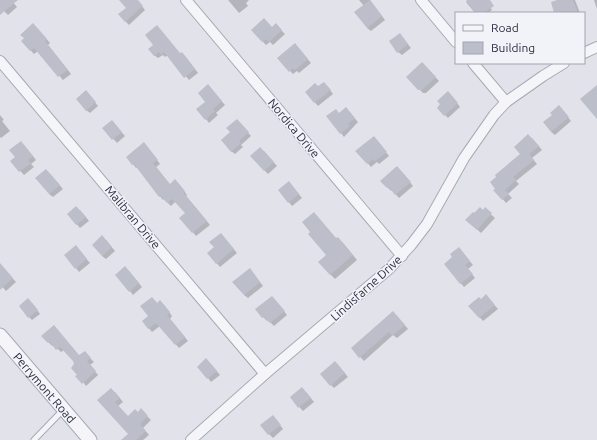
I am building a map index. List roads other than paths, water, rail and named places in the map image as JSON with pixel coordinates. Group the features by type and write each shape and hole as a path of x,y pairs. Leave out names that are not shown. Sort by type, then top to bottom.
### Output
{"street":[{"name":"Nordica Drive","path":"186,0 402,256"},
{"path":"421,0 455,41"},
{"path":"585,53 597,48"},
{"name":"Malibran Drive","path":"0,60 265,374"},
{"path":"474,64 506,102"},
{"name":"Lindisfarne Drive","path":"191,440 265,374 389,269 402,256 431,218 464,158 494,115 506,102 562,64"},
{"name":"Perrymont Road","path":"0,335 90,440"}],"lane":[{"path":"34,440 63,409"}]}
